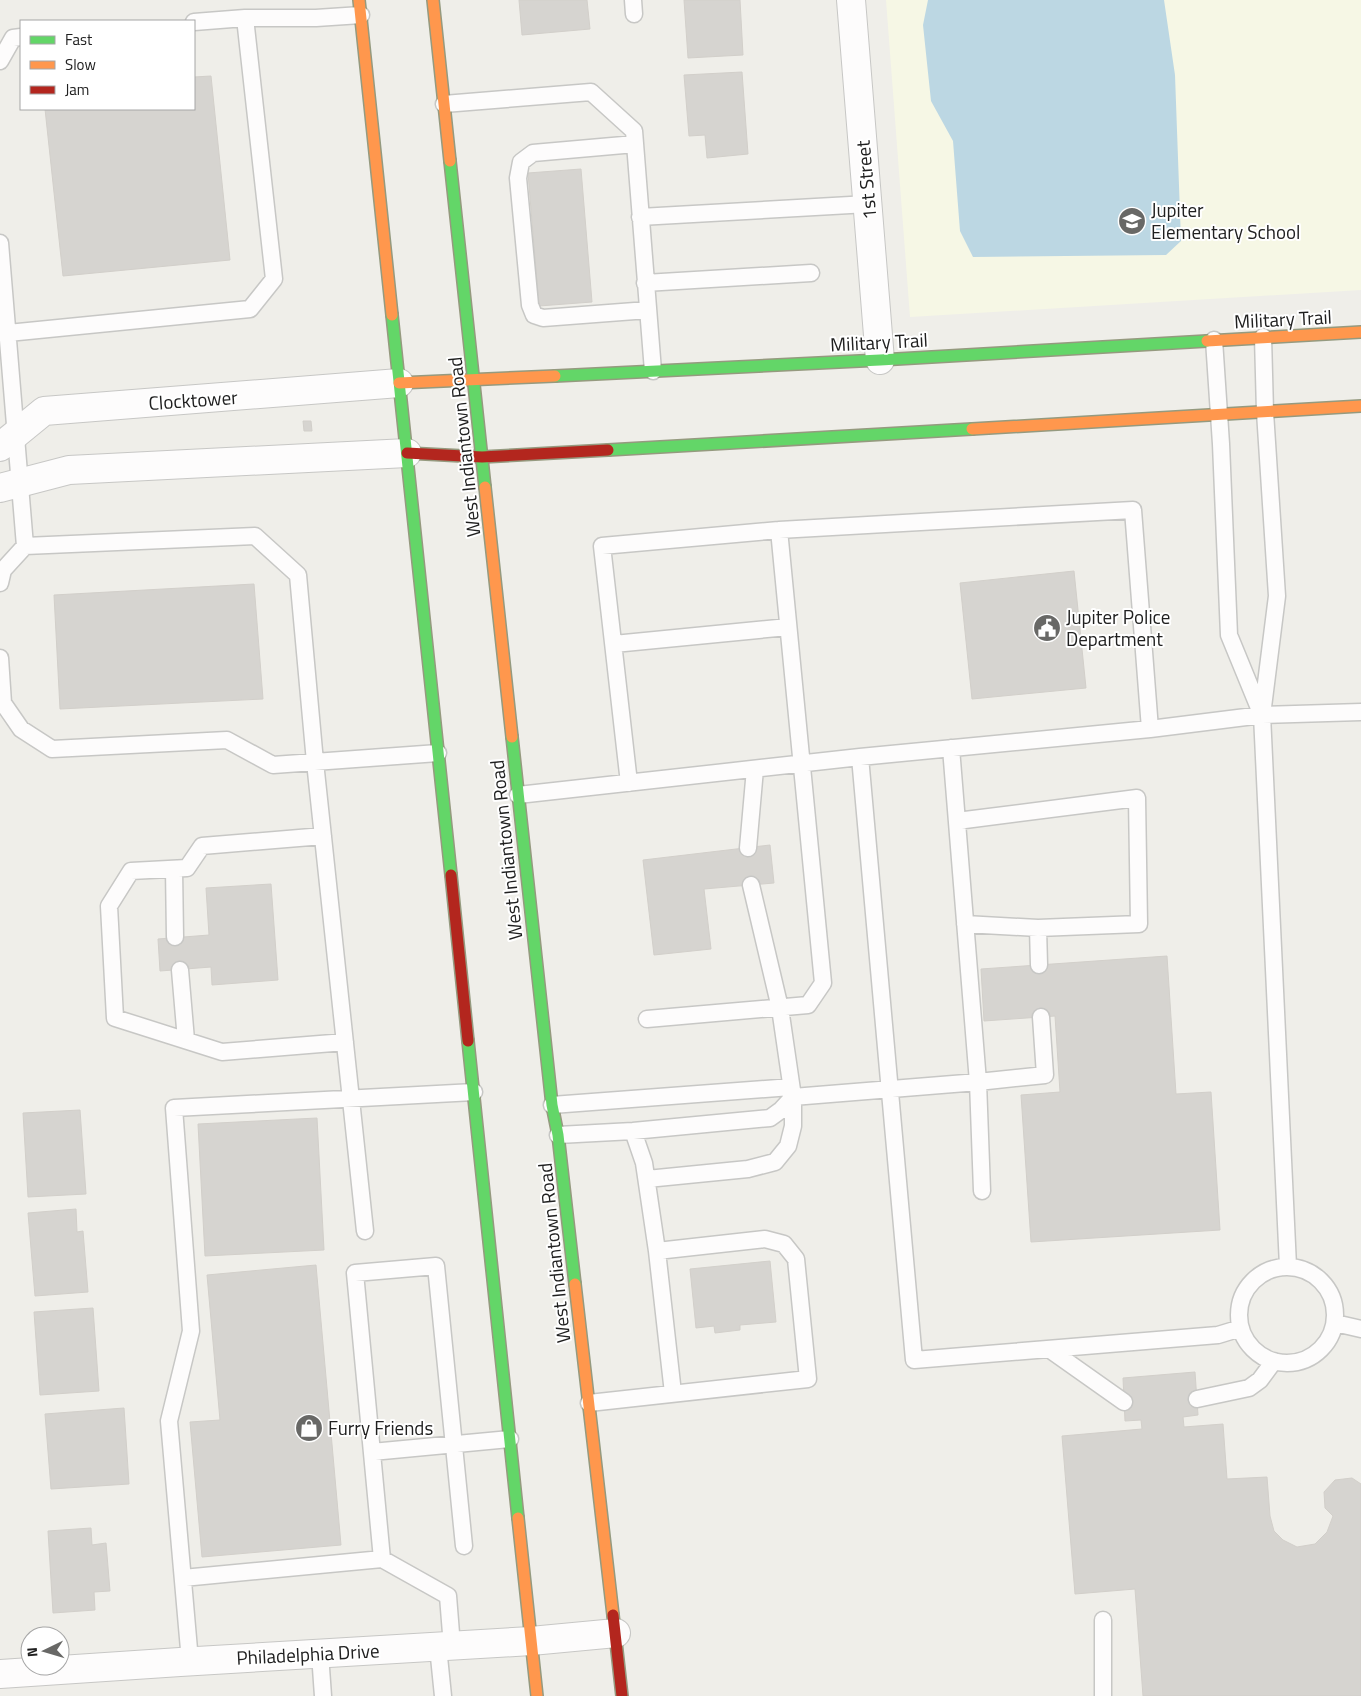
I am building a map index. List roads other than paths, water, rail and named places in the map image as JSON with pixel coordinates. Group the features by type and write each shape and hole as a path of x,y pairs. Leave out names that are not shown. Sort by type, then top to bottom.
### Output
{"main road":[{"name":"West Indiantown Road","path":"433,0 552,1105 558,1135 622,1696"},
{"path":"360,7 537,1696"},
{"name":"Military Trail","path":"399,383 880,360 1361,332"},
{"path":"407,453 482,457 1220,416 1361,406"}],"street":[{"name":"1st Street","path":"851,0 880,360"},
{"name":"Clocktower","path":"8,441 44,411 399,383"},
{"path":"10,486 69,470 407,453"},
{"name":"Philadelphia Drive","path":"0,1674 531,1641 616,1633"}],"lane":[{"path":"195,22 245,18 316,18 360,7"},
{"path":"8,333 250,309 274,279 245,18"},
{"path":"0,61 12,38 20,37"},
{"path":"444,104 591,92 634,131 653,372"},
{"path":"635,144 534,153 521,162 518,178 530,305 534,314 543,318 648,310"},
{"path":"640,217 868,204"},
{"path":"0,243 8,333 10,486 25,546"},
{"path":"645,283 811,273"},
{"path":"1263,337 1265,412 1277,596 1262,715 1288,1266"},
{"path":"1214,340 1220,416 1229,635 1262,715"},
{"path":"629,783 602,546 779,530 1133,510 1150,729"},
{"path":"647,1019 808,1005 824,982 779,530"},
{"path":"0,583 3,570 25,546 255,536 298,575 315,762 365,1231"},
{"path":"614,644 788,627"},
{"path":"0,658 3,703 21,729 52,749 227,740 273,765 438,753"},
{"path":"518,795 860,757 1150,729 1262,715 1361,712"},
{"path":"951,748 978,1082 982,1191"},
{"path":"860,757 914,1360 1218,1335 1241,1328"},
{"path":"748,848 754,769"},
{"path":"957,821 1137,798 1139,924 1038,928 965,924"},
{"path":"323,836 202,846 187,868 131,871 109,906 115,1018 222,1052 345,1042"},
{"path":"174,869 175,937"},
{"path":"647,1180 748,1169 775,1162 788,1146 793,1126 792,1092 780,1008 751,885"},
{"path":"1038,928 1039,965"},
{"path":"180,970 186,1040"},
{"path":"552,1105 792,1092 890,1090 1045,1075 1041,1017"},
{"path":"190,1661 169,1421 191,1331 174,1108 474,1092"},
{"path":"558,1135 634,1131 770,1118 781,1110 792,1092"},
{"path":"634,1131 647,1180 673,1393"},
{"path":"589,1402 808,1379 796,1259 784,1244 765,1239 657,1251"},
{"path":"382,1559 355,1273 436,1266 464,1546"},
{"path":"1288,1266 1307,1271 1320,1280 1330,1292 1335,1307 1335,1323 1330,1338 1319,1351 1306,1360 1290,1363 1274,1361 1259,1354 1248,1343 1241,1328 1239,1313 1242,1297 1250,1284 1262,1273 1288,1266"},
{"path":"1335,1323 1361,1329"},
{"path":"1048,1349 1124,1402"},
{"path":"1197,1399 1250,1388 1260,1380 1274,1361"},
{"path":"372,1452 510,1439"},
{"path":"183,1578 382,1559 448,1596 443,1696"},
{"path":"1102,1620 1103,1696"},
{"path":"320,1654 323,1696"}],"water":[{"path":"928,0 1164,0 1175,75 1181,241 1166,255 973,257 960,231 953,141 931,101 923,25"}],"place":[{"name":"Jupiter Elementary School","path":"1132,221"},
{"name":"Jupiter Police Department","path":"1047,628"},
{"name":"Furry Friends","path":"309,1428"}]}
